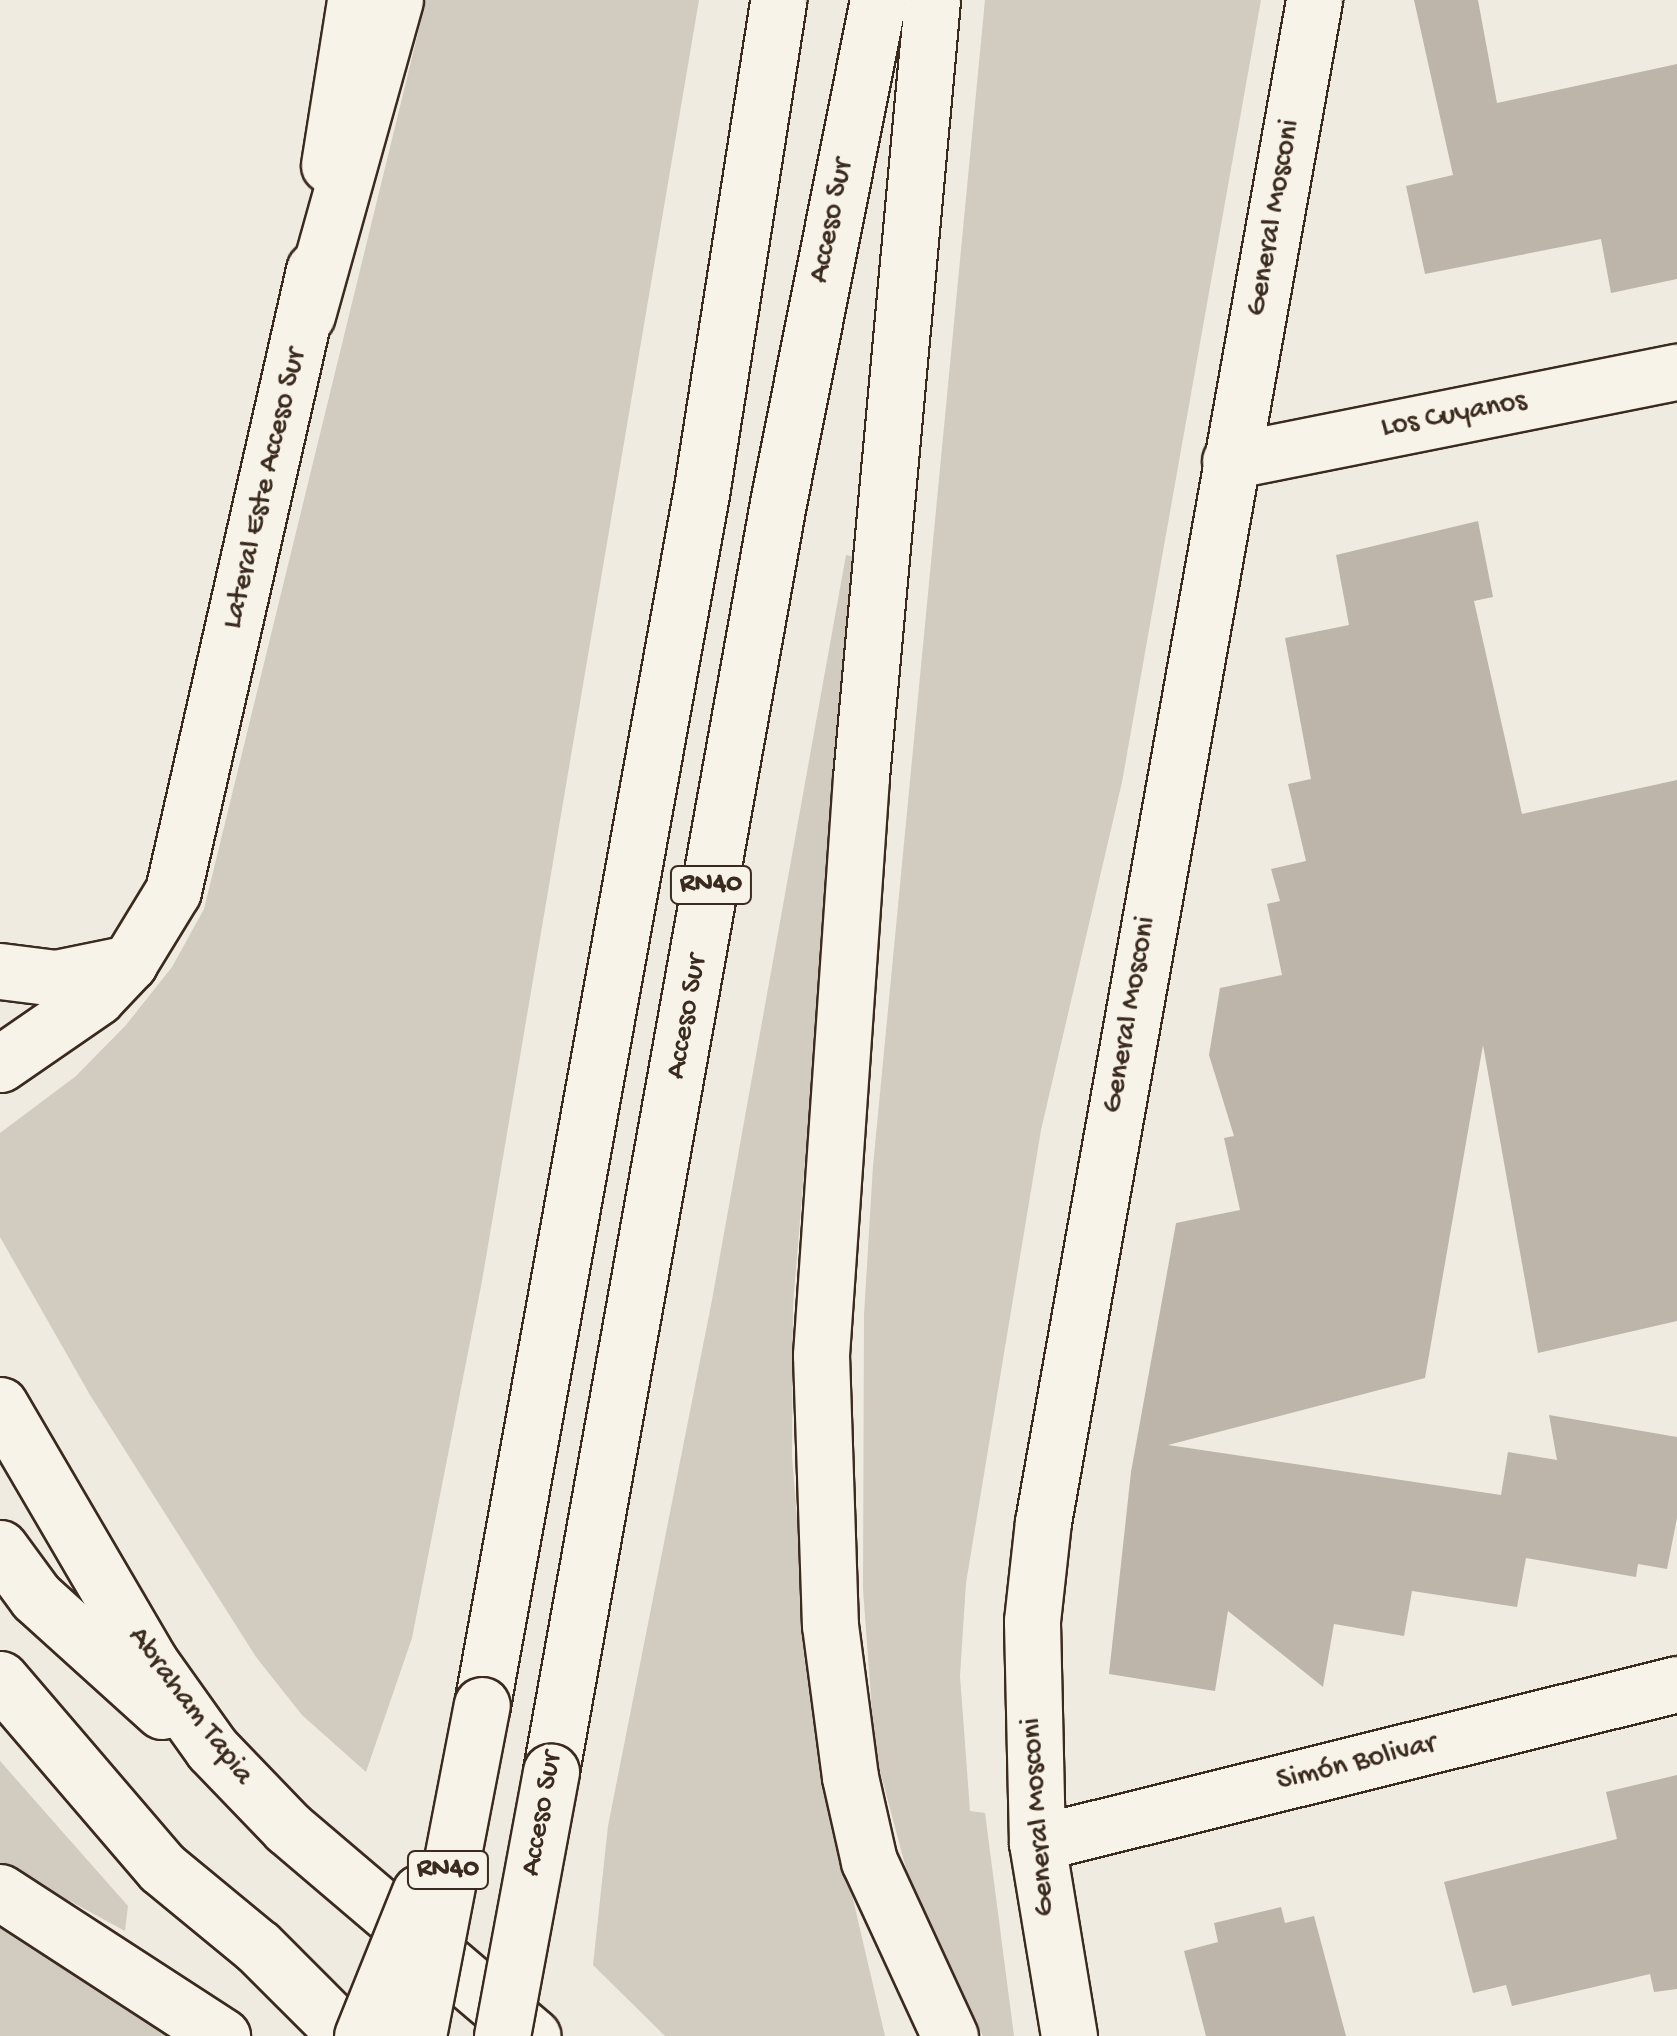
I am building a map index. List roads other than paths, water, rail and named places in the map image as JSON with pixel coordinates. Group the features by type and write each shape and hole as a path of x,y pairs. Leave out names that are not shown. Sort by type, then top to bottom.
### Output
{"main road":[{"name":"Lateral Este Acceso Sur","path":"0,1064 97,997 129,963 182,868 307,315 355,0"},
{"path":"307,315 395,0"},
{"name":"RN40","path":"418,2036 463,1783 482,1705 702,488 778,0"},
{"name":"Acceso Sur","path":"502,2036 779,498 878,0"},
{"path":"932,0 861,776 821,1355 830,1625 850,1776 870,1862 950,2036"},
{"name":"General Mosconi","path":"1069,2036 1036,1843 1032,1622 1044,1522 1314,0"},
{"name":"Los Cuyanos","path":"1230,461 1677,372"},
{"path":"0,971 56,978 129,963"},
{"name":"Abraham Tapia","path":"0,1405 150,1662 212,1749 288,1828 532,2036"},
{"path":"0,1548 36,1596 90,1648 212,1749"},
{"path":"0,1679 162,1868 258,1947 347,2036"},
{"name":"Simón Bolivar","path":"1036,1843 1677,1684"},
{"path":"362,2036 463,1783"},
{"path":"0,1892 222,2036"}]}
